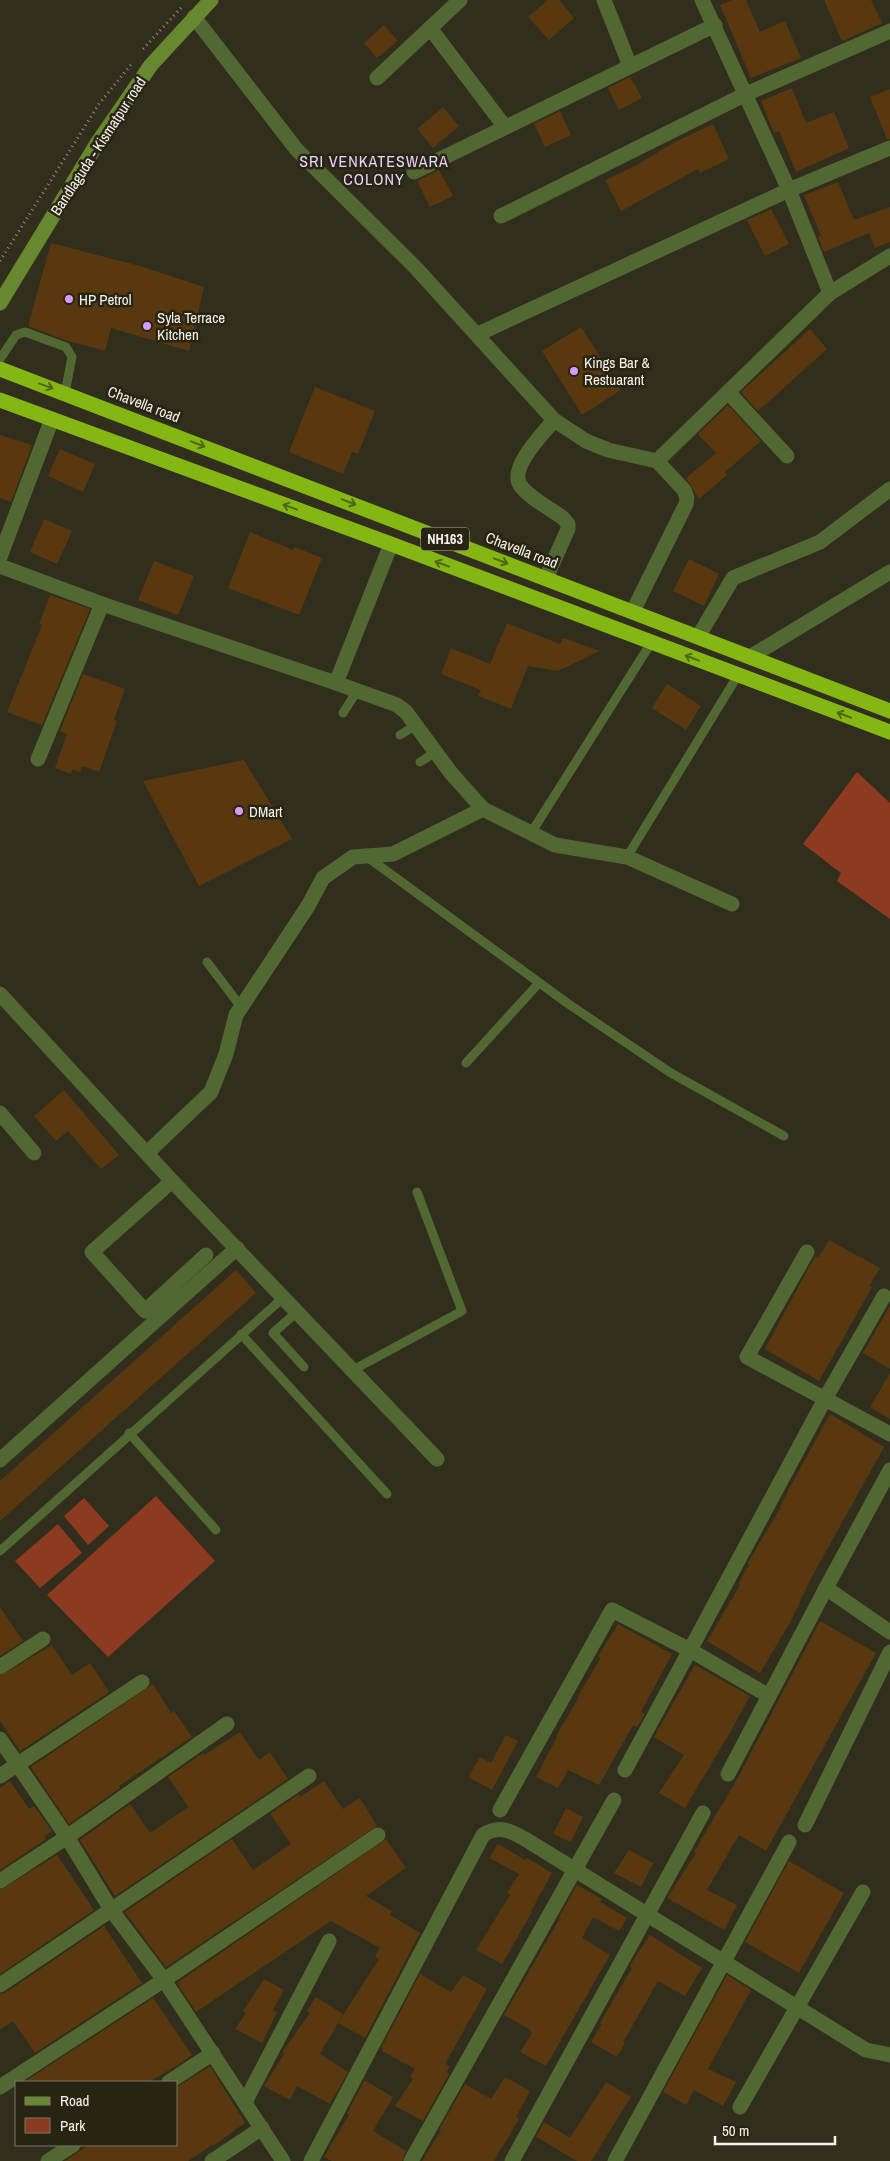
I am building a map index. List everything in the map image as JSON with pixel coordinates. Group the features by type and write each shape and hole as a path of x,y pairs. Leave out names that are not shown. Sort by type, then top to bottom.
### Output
{"highway":[{"name":"Chavella road","path":"0,369 890,711"},
{"name":"NH163","path":"0,400 391,544 890,732"}],"street":[{"name":"Bandlaguda - Kismatpur road","path":"0,303 108,127 151,65 211,0"},
{"path":"377,78 460,0"},
{"path":"604,0 630,66"},
{"path":"707,2 715,25 789,190 830,293"},
{"path":"194,17 297,150 416,268 478,334 554,420 586,441 608,450 657,461 684,490 687,498 633,611"},
{"path":"414,172 715,25"},
{"path":"430,28 505,127"},
{"path":"501,216 746,94 890,30"},
{"path":"478,334 789,190 890,148"},
{"path":"657,461 830,293 890,256"},
{"path":"728,392 788,456"},
{"path":"0,557 52,419"},
{"path":"546,578 568,528 568,524 563,518 523,489 518,478 518,469 523,459 554,420"},
{"path":"698,637 733,578 820,542 890,489"},
{"path":"336,683 391,544"},
{"path":"0,566 102,604 397,704 406,712 451,773 483,809 555,845 627,857 732,904"},
{"path":"750,657 890,572"},
{"path":"38,759 102,604"},
{"path":"148,1152 210,1092 226,1054 236,1014 308,906 323,878 353,857 392,854 483,809"},
{"path":"0,994 148,1152 172,1181 436,1458"},
{"path":"0,1113 34,1153"},
{"path":"172,1181 92,1252 145,1311 206,1255"},
{"path":"0,1460 237,1248"},
{"path":"807,1252 748,1357 890,1434"},
{"path":"625,1770 826,1398 884,1296"},
{"path":"728,1774 890,1470"},
{"path":"826,1588 890,1632"},
{"path":"500,1810 612,1610 690,1650 768,1696"},
{"path":"0,1668 43,1639"},
{"path":"805,1825 890,1652"},
{"path":"0,1776 142,1682"},
{"path":"0,1881 67,1837 228,1724"},
{"path":"0,1739 67,1837 112,1910 164,1980 283,2161"},
{"path":"0,1985 309,1776"},
{"path":"411,2161 614,1800"},
{"path":"512,2161 703,1813"},
{"path":"311,2161 483,1835 495,1829 509,1831 575,1870 866,2050 890,2055"},
{"path":"0,2087 164,1980 378,1836"},
{"path":"615,2161 789,1842"},
{"path":"740,2107 863,1892"},
{"path":"245,2102 329,1941"},
{"path":"171,2081 213,2053"},
{"path":"212,2161 262,2128"},
{"path":"48,2161 71,2146"}],"lane":[{"path":"0,359 16,334 25,332 66,347 72,356 65,393"},
{"path":"531,833 651,643"},
{"path":"627,857 738,675"},
{"path":"343,713 357,691"},
{"path":"400,735 416,725"},
{"path":"420,762 436,752"},
{"path":"366,856 539,983 671,1073 784,1136"},
{"path":"207,962 241,1007"},
{"path":"466,1063 539,983"},
{"path":"353,1370 462,1311 417,1192"},
{"path":"0,1550 284,1297"},
{"path":"297,1312 273,1333 304,1367"},
{"path":"241,1334 387,1494"},
{"path":"129,1434 216,1530"}],"green space":[{"path":"857,772 890,803 890,919 837,881 841,873 803,844"},
{"path":"156,1496 215,1561 108,1657 47,1595"},
{"path":"84,1498 109,1526 88,1545 64,1516"},
{"path":"58,1524 82,1553 40,1588 15,1561"}],"building":[{"path":"548,0 559,0 574,18 549,40 528,17"},
{"path":"733,0 746,0 760,32 785,21 801,58 751,78 720,5"},
{"path":"824,0 871,0 882,23 842,41"},
{"path":"384,25 398,41 377,58 364,43"},
{"path":"630,77 642,98 619,110 608,88"},
{"path":"792,88 806,123 834,112 849,148 796,172 779,131 774,133 761,101"},
{"path":"890,89 890,139 887,139 870,97"},
{"path":"443,107 459,126 433,148 417,129"},
{"path":"560,111 571,135 545,147 534,124"},
{"path":"713,124 729,159 700,173 698,169 621,211 605,180 635,166 675,142"},
{"path":"439,170 453,196 430,207 417,181"},
{"path":"838,182 854,220 890,207 890,242 875,248 869,233 824,252 818,237 821,236 804,195"},
{"path":"771,209 789,244 765,256 747,220"},
{"path":"51,243 140,266 204,287 189,351 111,328 105,351 65,340 28,326"},
{"path":"581,327 621,390 582,415 542,351"},
{"path":"810,329 827,349 758,411 741,392"},
{"path":"315,387 375,411 358,454 352,452 343,474 289,452"},
{"path":"728,405 761,441 725,472 727,475 699,499 686,478 716,453 698,434"},
{"path":"0,435 32,445 11,502 0,498"},
{"path":"60,449 95,464 83,492 48,476"},
{"path":"44,519 72,531 57,564 30,552"},
{"path":"250,532 293,550 295,547 322,558 299,615 228,588"},
{"path":"689,559 719,574 704,606 673,591"},
{"path":"154,561 194,576 178,615 138,600"},
{"path":"50,595 90,609 42,725 7,712 42,625 39,624"},
{"path":"507,623 560,644 563,638 600,651 558,671 528,666 511,709 478,696 481,690 441,674 451,648 490,664"},
{"path":"83,674 125,689 114,720 117,721 99,772 82,766 80,772 73,769 71,774 55,768 67,734 60,731"},
{"path":"667,684 701,706 686,730 652,708"},
{"path":"244,760 292,839 199,886 143,781"},
{"path":"64,1090 119,1155 101,1169 68,1131 56,1141 34,1116"},
{"path":"829,1240 880,1268 869,1286 872,1287 819,1381 765,1349 809,1267 816,1256 819,1257"},
{"path":"236,1270 256,1293 0,1521 0,1481"},
{"path":"890,1306 890,1369 863,1353"},
{"path":"890,1373 890,1419 870,1407"},
{"path":"830,1414 884,1447 810,1580 792,1619 760,1673 707,1641 740,1585 738,1584 749,1565 747,1564 781,1507"},
{"path":"0,1607 23,1641 0,1656"},
{"path":"820,1621 876,1653 766,1851 739,1835 707,1890 737,1905 724,1930 667,1898 696,1853 694,1852 740,1774"},
{"path":"618,1624 672,1654 641,1712 645,1714 637,1727 634,1725 632,1727 599,1785 568,1770 558,1788 536,1777 556,1736 600,1659 598,1657"},
{"path":"52,1645 72,1675 90,1663 109,1692 20,1751 0,1721 0,1676"},
{"path":"695,1665 750,1696 685,1808 659,1793 684,1755 654,1737"},
{"path":"153,1684 171,1713 174,1711 192,1737 119,1786 120,1788 69,1824 31,1767"},
{"path":"240,1732 259,1760 270,1752 288,1779 115,1896 80,1840 130,1804 150,1833 188,1807 168,1777 203,1753 204,1755"},
{"path":"506,1735 518,1741 492,1790 468,1777 480,1757 491,1763"},
{"path":"10,1781 29,1809 34,1806 52,1831 44,1836 46,1839 0,1870 0,1788"},
{"path":"324,1781 343,1809 360,1798 377,1826 166,1967 125,1912 232,1839 253,1870 291,1844 270,1814 299,1794 300,1797"},
{"path":"566,1808 583,1817 571,1842 553,1834"},
{"path":"386,1839 406,1868 366,1896 392,1911 390,1915 420,1933 365,2038 338,2023 379,1959 375,1957 380,1948 331,1921 196,2012 177,1983"},
{"path":"498,1844 552,1873 502,1964 476,1950 510,1895 507,1893 519,1874 489,1858"},
{"path":"629,1850 653,1863 641,1887 614,1873"},
{"path":"57,1855 94,1910 0,1974 0,1890"},
{"path":"789,1861 844,1893 799,1973 745,1942"},
{"path":"577,1885 602,1899 600,1902 627,1918 619,1931 593,1917 582,1938 610,1955 546,2066 520,2052 532,2033 530,2032 531,2030 504,2015"},
{"path":"104,1926 142,1983 35,2053 13,2021 0,2030 0,1994 5,1993"},
{"path":"650,1935 702,1968 685,1996 658,1981 623,2042 625,2043 617,2057 591,2042 632,1968 630,1966 632,1962"},
{"path":"420,1974 451,1992 463,1975 487,1989 445,2064 450,2067 446,2073 449,2074 423,2121 395,2106 413,2079 410,2077 415,2069 382,2051 383,2048 381,2048"},
{"path":"727,1975 751,1990 708,2069 736,2082 723,2106 694,2090 686,2105 663,2092"},
{"path":"264,1979 284,1990 273,2010 277,2012 262,2043 235,2029 246,2013 243,2011"},
{"path":"316,1997 343,2014 320,2054 348,2072 330,2104 297,2086 290,2100 264,2086 285,2053 282,2052 310,2013 307,2011"},
{"path":"153,1998 192,2055 151,2081 26,2081"},
{"path":"210,2066 245,2123 188,2161 65,2161 88,2146 178,2146 178,2087"},
{"path":"505,2077 530,2091 516,2117 519,2119 494,2161 422,2161 441,2131 439,2130 465,2084 491,2099"},
{"path":"364,2081 393,2097 373,2131 406,2151 402,2161 332,2161 324,2157 349,2115 347,2114"},
{"path":"606,2082 631,2097 591,2161 577,2161 536,2137 544,2122 570,2138"}],"place":[{"name":"HP Petrol","path":"69,299"},
{"name":"Syla Terrace Kitchen","path":"147,326"},
{"name":"Kings Bar & Restuarant","path":"574,371"},
{"name":"DMart","path":"239,811"}],"district":[{"name":"SRI VENKATESWARA COLONY","path":"374,170"}]}
